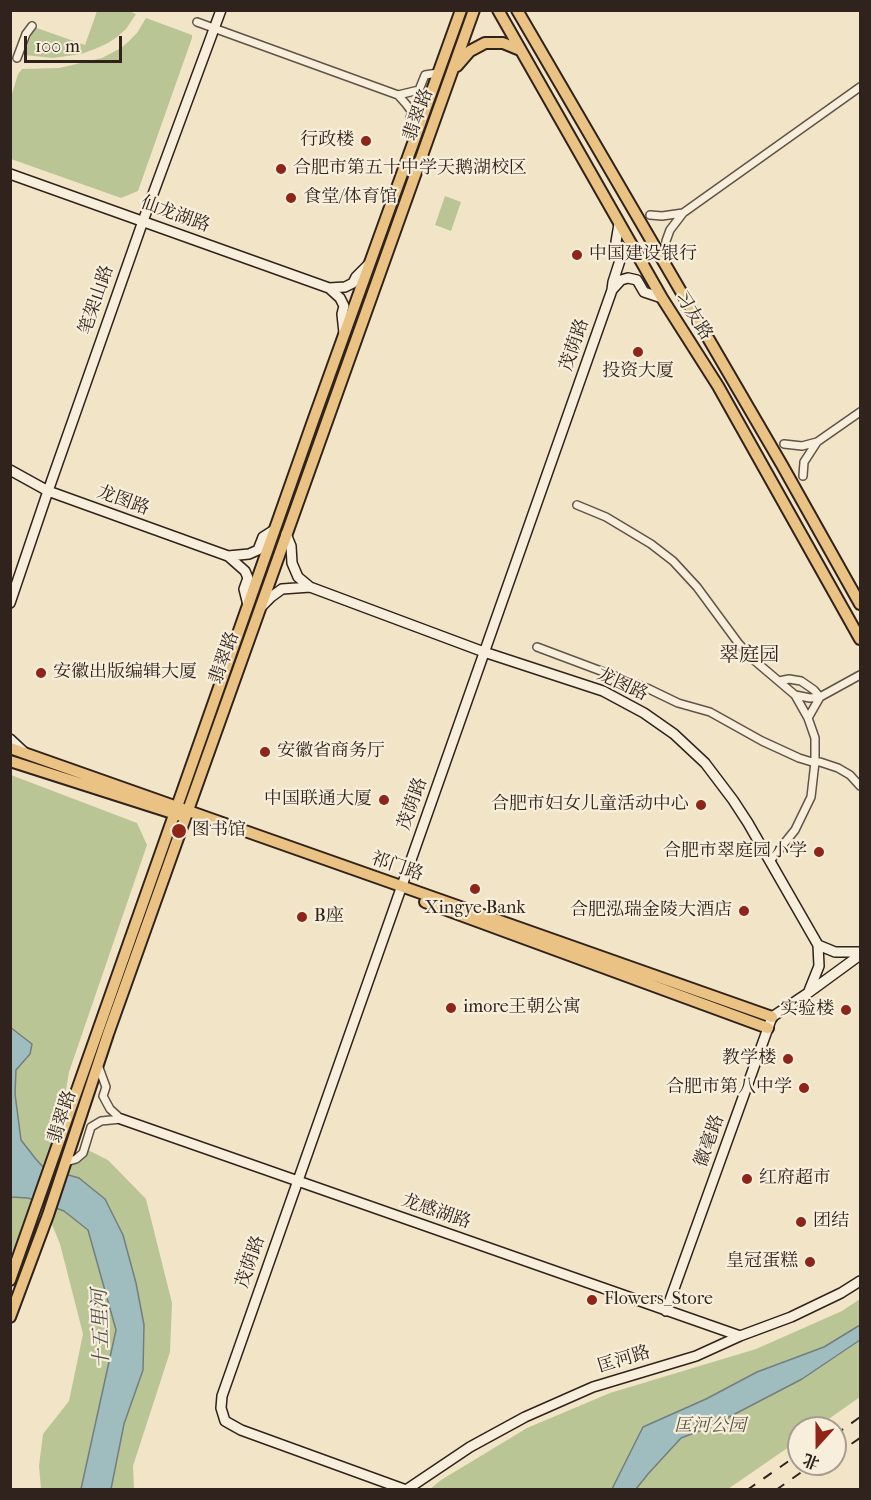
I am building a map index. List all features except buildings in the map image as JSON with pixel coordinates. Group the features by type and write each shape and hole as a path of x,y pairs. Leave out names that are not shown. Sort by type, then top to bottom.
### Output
{"main road":[{"path":"455,26 456,10"},
{"name":"翡翠路","path":"10,1317 66,1162 248,604 461,10"},
{"name":"翡翠路","path":"10,1280 91,1052 260,608 474,10"},
{"name":"习友路","path":"498,10 662,298 724,396 861,639"},
{"name":"习友路","path":"517,10 861,604"},
{"path":"452,70 470,51 485,43 503,43 520,50"},
{"name":"祁门路","path":"10,748 181,812 772,1017"},
{"name":"祁门路","path":"10,761 181,812"},
{"name":"祁门路","path":"400,889 768,1028"}],"street":[{"name":"笔架山路","path":"10,603 143,221 221,10"},
{"path":"196,22 398,95 412,112 410,118 417,133"},
{"path":"17,58 26,34 32,26"},
{"path":"398,95 419,90 425,75 438,73"},
{"path":"666,242 670,230 683,213 861,87"},
{"name":"仙龙湖路","path":"10,174 329,288"},
{"path":"650,214 662,216 683,213"},
{"name":"茂荫路","path":"406,1490 241,1430 225,1421 220,1408 222,1396 612,290 622,254 616,242 619,224"},
{"path":"329,288 345,287 353,283 369,264"},
{"path":"612,290 621,280 628,278 637,280 644,292 662,298"},
{"path":"329,288 340,298 344,306 342,314 344,333"},
{"path":"784,444 802,446 817,442 861,412"},
{"path":"803,476 804,462 817,442"},
{"name":"龙图路","path":"10,470 48,491 228,556"},
{"path":"577,505 606,517 651,544 673,561 697,587 739,644 795,695 808,718 815,738 811,797 795,830 770,861"},
{"path":"228,556 249,554 258,550 263,537 274,530"},
{"path":"286,534 291,546 292,563 298,577 310,587"},
{"path":"228,556 245,571 248,578 244,589 248,604"},
{"path":"260,608 282,589 310,587"},
{"name":"龙图路","path":"310,587 484,652 603,691 645,713 674,734 712,772 748,823 818,945"},
{"path":"537,647 659,693 678,703 710,712 762,741 799,758 838,768 850,775 861,786"},
{"path":"795,695 810,698 820,696 861,675"},
{"path":"779,681 789,679 801,681 820,696"},
{"path":"808,718 820,696"},
{"path":"10,739 27,754"},
{"path":"808,993 819,966 818,945 835,952 861,954"},
{"path":"772,1017 861,954"},
{"name":"徽毫路","path":"666,1311 772,1017"},
{"path":"91,1052 106,1087 103,1096 110,1109 121,1119"},
{"path":"66,1162 76,1159 83,1153 91,1128 101,1121 121,1119"},
{"name":"龙感湖路","path":"121,1119 740,1336"},
{"name":"匡河路","path":"406,1490 470,1447 525,1417 593,1387 696,1356 791,1317 861,1281"}],"green space":[{"path":"97,11 129,11 136,14 126,29 117,37 95,49 81,54 53,58 24,55 34,27 85,45"},
{"path":"146,18 192,35 192,38 138,191 121,198 11,159 11,97 18,74 22,69 59,68 102,58 129,41"},
{"path":"445,196 461,202 451,231 435,225"},
{"path":"11,775 137,823 147,845 69,1072 54,1158 66,1162 76,1159 84,1148 108,1160 146,1199 172,1303 170,1352 133,1466 134,1489 41,1489 39,1466 43,1434 69,1401 83,1334 60,1244 48,1215 36,1209 11,1280"},
{"name":"匡河公园","path":"860,1299 860,1397 833,1416 787,1416 787,1448 728,1489 429,1490 441,1480 527,1428 610,1393 756,1349 842,1311"}],"water":[{"path":"10,1027 32,1044 30,1054 16,1070 15,1094 21,1140 44,1168 79,1178 105,1199 123,1235 136,1283 144,1325 143,1370 124,1424 111,1489 81,1489 116,1330 88,1230 64,1211 28,1198 11,1197"},
{"path":"860,1325 860,1340 802,1379 710,1427 681,1438 636,1489 612,1489 643,1427 706,1399 757,1372 824,1347"}],"railway":[{"path":"847,1426 860,1417"},
{"path":"847,1447 860,1438"},
{"path":"747,1490 787,1462"},
{"path":"776,1490 796,1476"}],"place":[{"name":"行政楼","path":"366,141"},
{"name":"合肥市第五十中学天鹅湖校区","path":"281,169"},
{"name":"食堂/体育馆","path":"291,198"},
{"name":"中国建设银行","path":"577,255"},
{"name":"投资大厦","path":"638,352"},
{"name":"安徽出版编辑大厦","path":"41,673"},
{"name":"安徽省商务厅","path":"265,752"},
{"name":"中国联通大厦","path":"384,800"},
{"name":"合肥市妇女儿童活动中心","path":"701,805"},
{"name":"图书馆","path":"179,831"},
{"name":"合肥市翠庭园小学","path":"819,852"},
{"name":"Xingye Bank","path":"475,889"},
{"name":"合肥泓瑞金陵大酒店","path":"744,911"},
{"name":"B座","path":"302,917"},
{"name":"imore王朝公寓","path":"451,1008"},
{"name":"实验楼","path":"846,1010"},
{"name":"教学楼","path":"788,1059"},
{"name":"合肥市第八中学","path":"804,1088"},
{"name":"红府超市","path":"747,1179"},
{"name":"团结","path":"801,1222"},
{"name":"皇冠蛋糕","path":"810,1262"},
{"name":"Flowers_Store","path":"592,1300"}],"district":[{"name":"翠庭园","path":"749,656"}],"water label":[{"name":"十五里河","path":"102,1329"}]}
